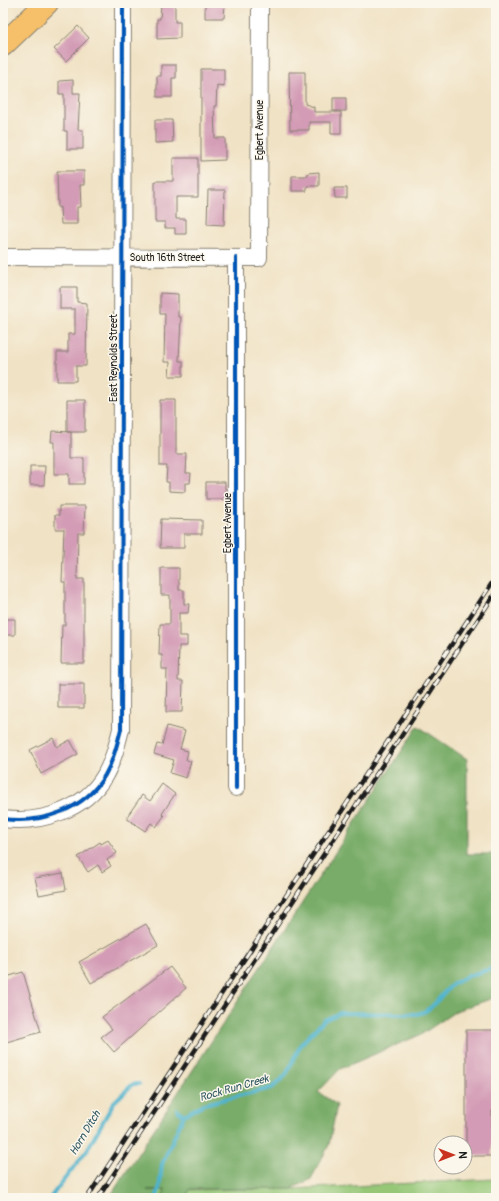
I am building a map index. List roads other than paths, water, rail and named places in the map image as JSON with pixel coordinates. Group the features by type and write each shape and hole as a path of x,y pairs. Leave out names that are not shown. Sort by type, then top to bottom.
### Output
{"highway":[{"path":"3,46 47,3"}],"street":[{"name":"East Reynolds Street","path":"3,819 30,819 47,816 63,811 79,803 94,791 105,776 113,760 121,728 123,3"},
{"name":"Egbert Avenue","path":"259,258 260,3"},
{"name":"South 16th Street","path":"3,257 259,258"},
{"name":"Egbert Avenue","path":"236,258 236,788"}],"waterway":[{"name":"Rock Run Creek","path":"156,1198 159,1190 162,1164 184,1115 204,1104 272,1088 286,1075 301,1044 324,1020 340,1013 417,1014 432,1006 447,989 462,979 473,974 496,968"},
{"name":"Horn Ditch","path":"50,1198 87,1150 114,1102 133,1084 139,1084"},
{"path":"177,1110 184,1115"}],"railway":[{"path":"87,1198 496,577"},
{"path":"98,1198 496,592"}]}
